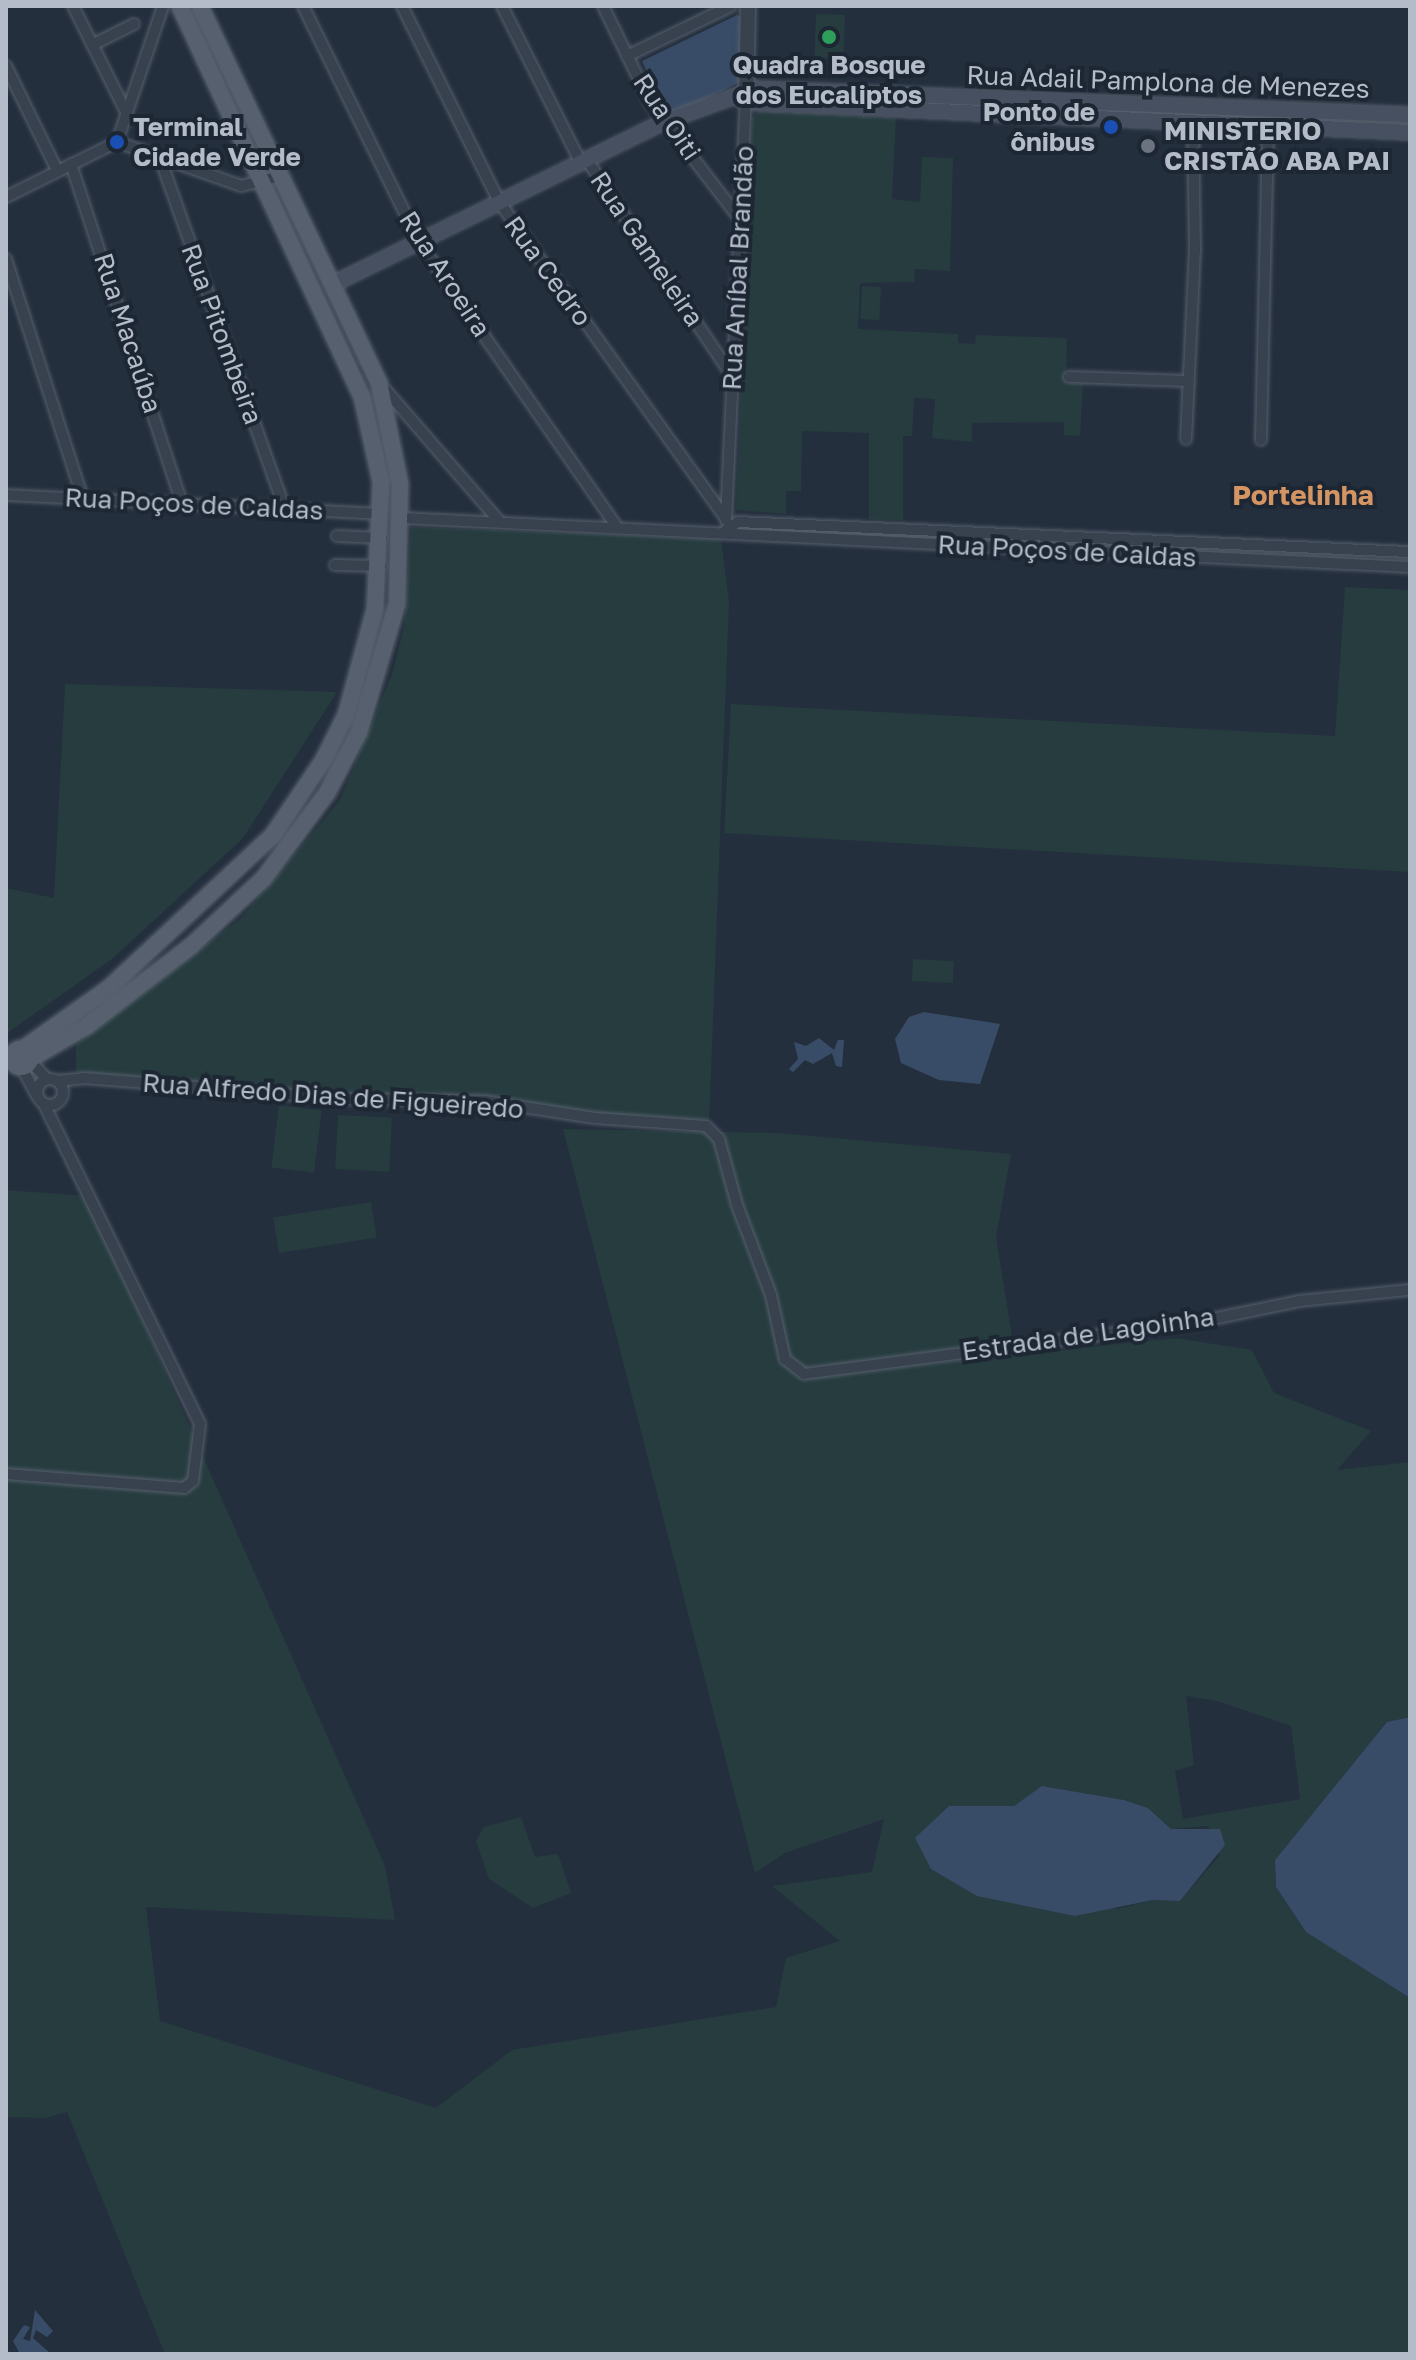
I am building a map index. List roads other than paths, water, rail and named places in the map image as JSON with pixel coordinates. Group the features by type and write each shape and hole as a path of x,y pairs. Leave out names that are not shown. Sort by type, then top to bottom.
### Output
{"main road":[{"path":"19,1059 109,988 273,835 323,761 346,715 373,617 381,566 382,514 377,454 359,388 267,183 180,6"},
{"path":"19,1059 87,1026 191,946 264,878 327,793 359,732 395,612 401,518 396,454 379,383 284,175 200,6"},
{"path":"852,107 870,103 873,94"},
{"name":"Rua Adail Pamplona de Menezes","path":"335,283 666,121 742,96 873,94 1162,119 1410,132"},
{"name":"Rua Adail Pamplona de Menezes","path":"742,96 852,107 1183,105 1410,115"},
{"path":"889,108 893,98 909,96"},
{"path":"1162,119 1181,115 1183,105"},
{"path":"1197,121 1203,110 1219,107"},
{"path":"373,617 395,612"},
{"path":"373,617 391,630"}],"street":[{"path":"73,6 126,112"},
{"path":"6,197 117,142 163,6"},
{"name":"Rua Aroeira","path":"303,6 419,242 616,525"},
{"name":"Rua Cedro","path":"402,6 500,203 725,517"},
{"name":"Rua Gameleira","path":"502,6 584,162 733,377"},
{"name":"Rua Oiti","path":"603,6 627,56 666,121 742,222"},
{"path":"627,56 708,11 731,6"},
{"name":"Rua Aníbal Brandão","path":"726,530 742,222 742,96 748,6"},
{"path":"92,45 134,24"},
{"path":"6,66 57,170"},
{"path":"1186,439 1197,121"},
{"path":"1261,440 1268,124"},
{"path":"117,142 161,161 241,186 267,183 284,175"},
{"name":"Rua Pitombeira","path":"161,161 284,507"},
{"name":"Rua Macaúba","path":"71,164 182,504"},
{"path":"6,259 83,499"},
{"path":"1069,377 1189,381"},
{"path":"379,383 499,521"},
{"name":"Rua Poços de Caldas","path":"6,495 382,514"},
{"name":"Rua Poços de Caldas","path":"401,518 726,530 737,538 1410,567"},
{"name":"Rua Poços de Caldas","path":"726,530 738,522 1410,552"},
{"path":"337,536 382,538"},
{"path":"335,565 381,566"},
{"path":"19,1059 52,1080 62,1096 55,1104 41,1100"},
{"path":"6,1474 184,1488 193,1481 200,1424 19,1059"},
{"name":"Rua Alfredo Dias de Figueiredo","path":"52,1080 84,1078 344,1099 485,1101 595,1118 706,1126 719,1139 724,1165 771,1295 782,1346"},
{"path":"41,1100 38,1086 52,1080"},
{"name":"Estrada de Lagoinha","path":"782,1346 790,1366 809,1374 1193,1323 1299,1301 1410,1290"}],"water":[{"path":"737,15 741,18 740,82 667,118 642,61"},
{"path":"924,1012 1000,1024 980,1084 939,1080 901,1063 895,1039 909,1017"},
{"path":"819,1038 834,1050 838,1040 844,1040 842,1067 836,1066 832,1053 813,1064 805,1060 793,1072 789,1069 798,1059 794,1042 806,1046"},
{"path":"1410,1717 1410,1998 1306,1932 1276,1887 1275,1860 1387,1722"},
{"path":"1042,1786 1124,1800 1148,1808 1171,1829 1220,1829 1225,1845 1180,1901 1153,1900 1075,1916 977,1896 931,1869 915,1838 949,1806 1014,1806"},
{"path":"35,2310 53,2331 47,2337 36,2330 33,2338 51,2354 20,2354 13,2341 24,2325 30,2327 23,2339 30,2341"}],"place":[{"name":"Quadra Bosque dos Eucaliptos","path":"829,37"},
{"name":"Ponto de ônibus","path":"1111,127"},
{"name":"Terminal Cidade Verde","path":"117,142"},
{"name":"MINISTERIO CRISTÃO ABA PAI","path":"1148,146"}],"district":[{"name":"Portelinha","path":"1303,495"}]}
